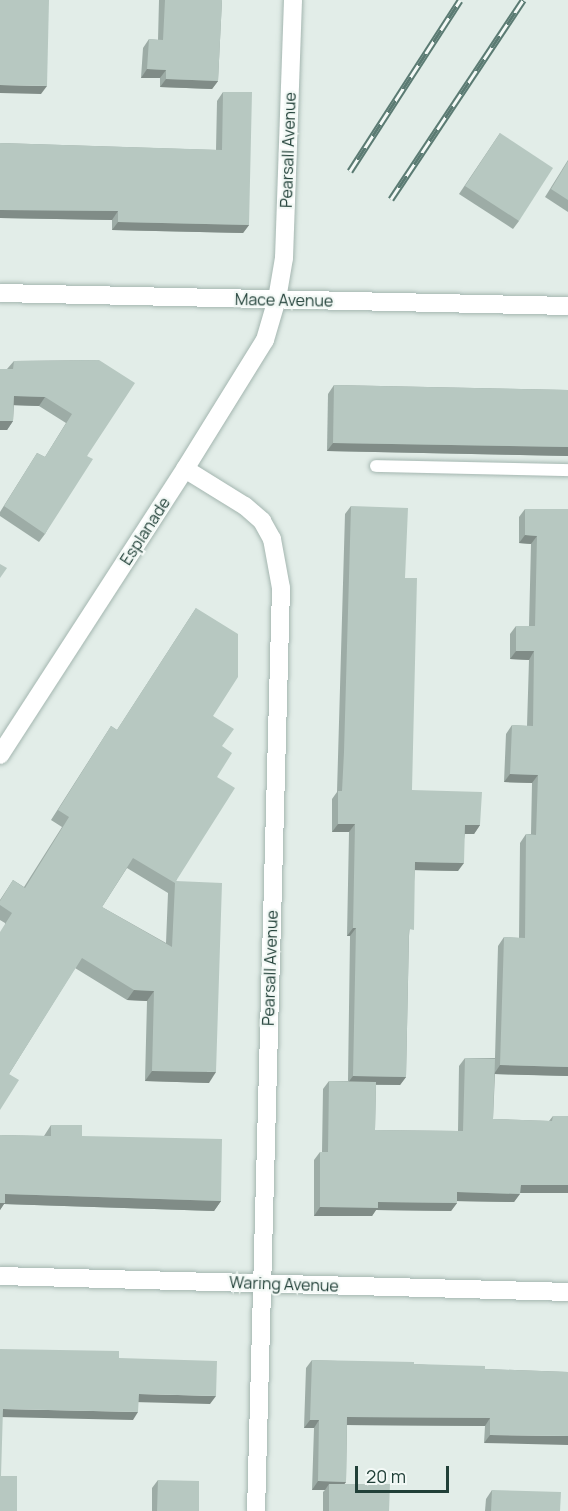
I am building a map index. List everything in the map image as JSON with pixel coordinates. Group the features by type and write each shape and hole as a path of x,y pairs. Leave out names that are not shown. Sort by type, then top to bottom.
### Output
{"street":[{"name":"Pearsall Avenue","path":"277,300 284,258 293,0"},
{"name":"Mace Avenue","path":"0,293 568,306"},
{"name":"Esplanade","path":"0,755 185,469 265,340 277,300"},
{"name":"Pearsall Avenue","path":"185,469 245,506 262,521 272,539 281,588 256,1511"},
{"name":"Waring Avenue","path":"0,1276 568,1292"}],"lane":[{"path":"376,466 568,470"}],"building":[{"path":"0,0 49,0 47,86 0,85"},
{"path":"165,0 222,0 218,81 166,79 166,70 147,69 149,39 163,40"},
{"path":"223,92 252,92 249,225 118,222 118,211 0,210 0,143 222,150"},
{"path":"500,133 553,168 519,221 465,186"},
{"path":"568,161 568,200 551,189"},
{"path":"99,360 135,383 87,456 93,459 45,534 4,506 37,453 45,457 72,414 45,397 14,396 13,421 0,421 0,369 13,369 14,361"},
{"path":"334,385 568,390 568,447 333,443"},
{"path":"351,506 408,508 405,578 417,578 412,790 482,792 480,825 465,825 464,863 415,862 414,930 409,929 406,1077 353,1076 356,928 353,928 355,824 338,824 338,791 342,791 344,752"},
{"path":"525,509 568,509 568,1067 500,1065 504,937 525,938 526,834 536,835 538,775 510,774 512,725 533,726 534,651 516,651 516,626 535,626 537,536 525,535"},
{"path":"0,564 7,568 0,578"},
{"path":"196,608 238,634 238,677 213,716 234,729 222,746 232,753 217,777 235,788 176,881 222,883 216,1072 152,1071 154,991 134,990 82,958 9,1074 19,1080 0,1110 0,932 12,913 0,905 0,901 13,880 25,888 69,817 58,810 111,726 117,730","holes":["133,858 175,883 172,947 102,907"]},
{"path":"465,1058 495,1059 493,1119 552,1121 553,1116 568,1116 568,1185 521,1185 520,1194 457,1192 457,1203 378,1202 378,1208 320,1207 320,1152 328,1152 329,1081 376,1082 375,1130 463,1131"},
{"path":"51,1125 82,1125 82,1136 222,1139 221,1201 5,1194 5,1203 0,1203 0,1135 51,1136"},
{"path":"0,1349 119,1351 119,1358 217,1361 216,1396 139,1394 138,1412 3,1409 1,1476 17,1476 17,1511 0,1511"},
{"path":"312,1360 414,1362 414,1364 485,1366 485,1369 568,1372 568,1436 490,1435 490,1418 347,1417 346,1482 318,1481 319,1420 310,1420"},
{"path":"158,1480 199,1481 199,1511 157,1511"},
{"path":"329,1484 390,1484 389,1511 329,1511"},
{"path":"492,1490 561,1492 560,1511 491,1511"}],"railway":[{"path":"350,171 460,0"},
{"path":"391,199 523,0"}]}
